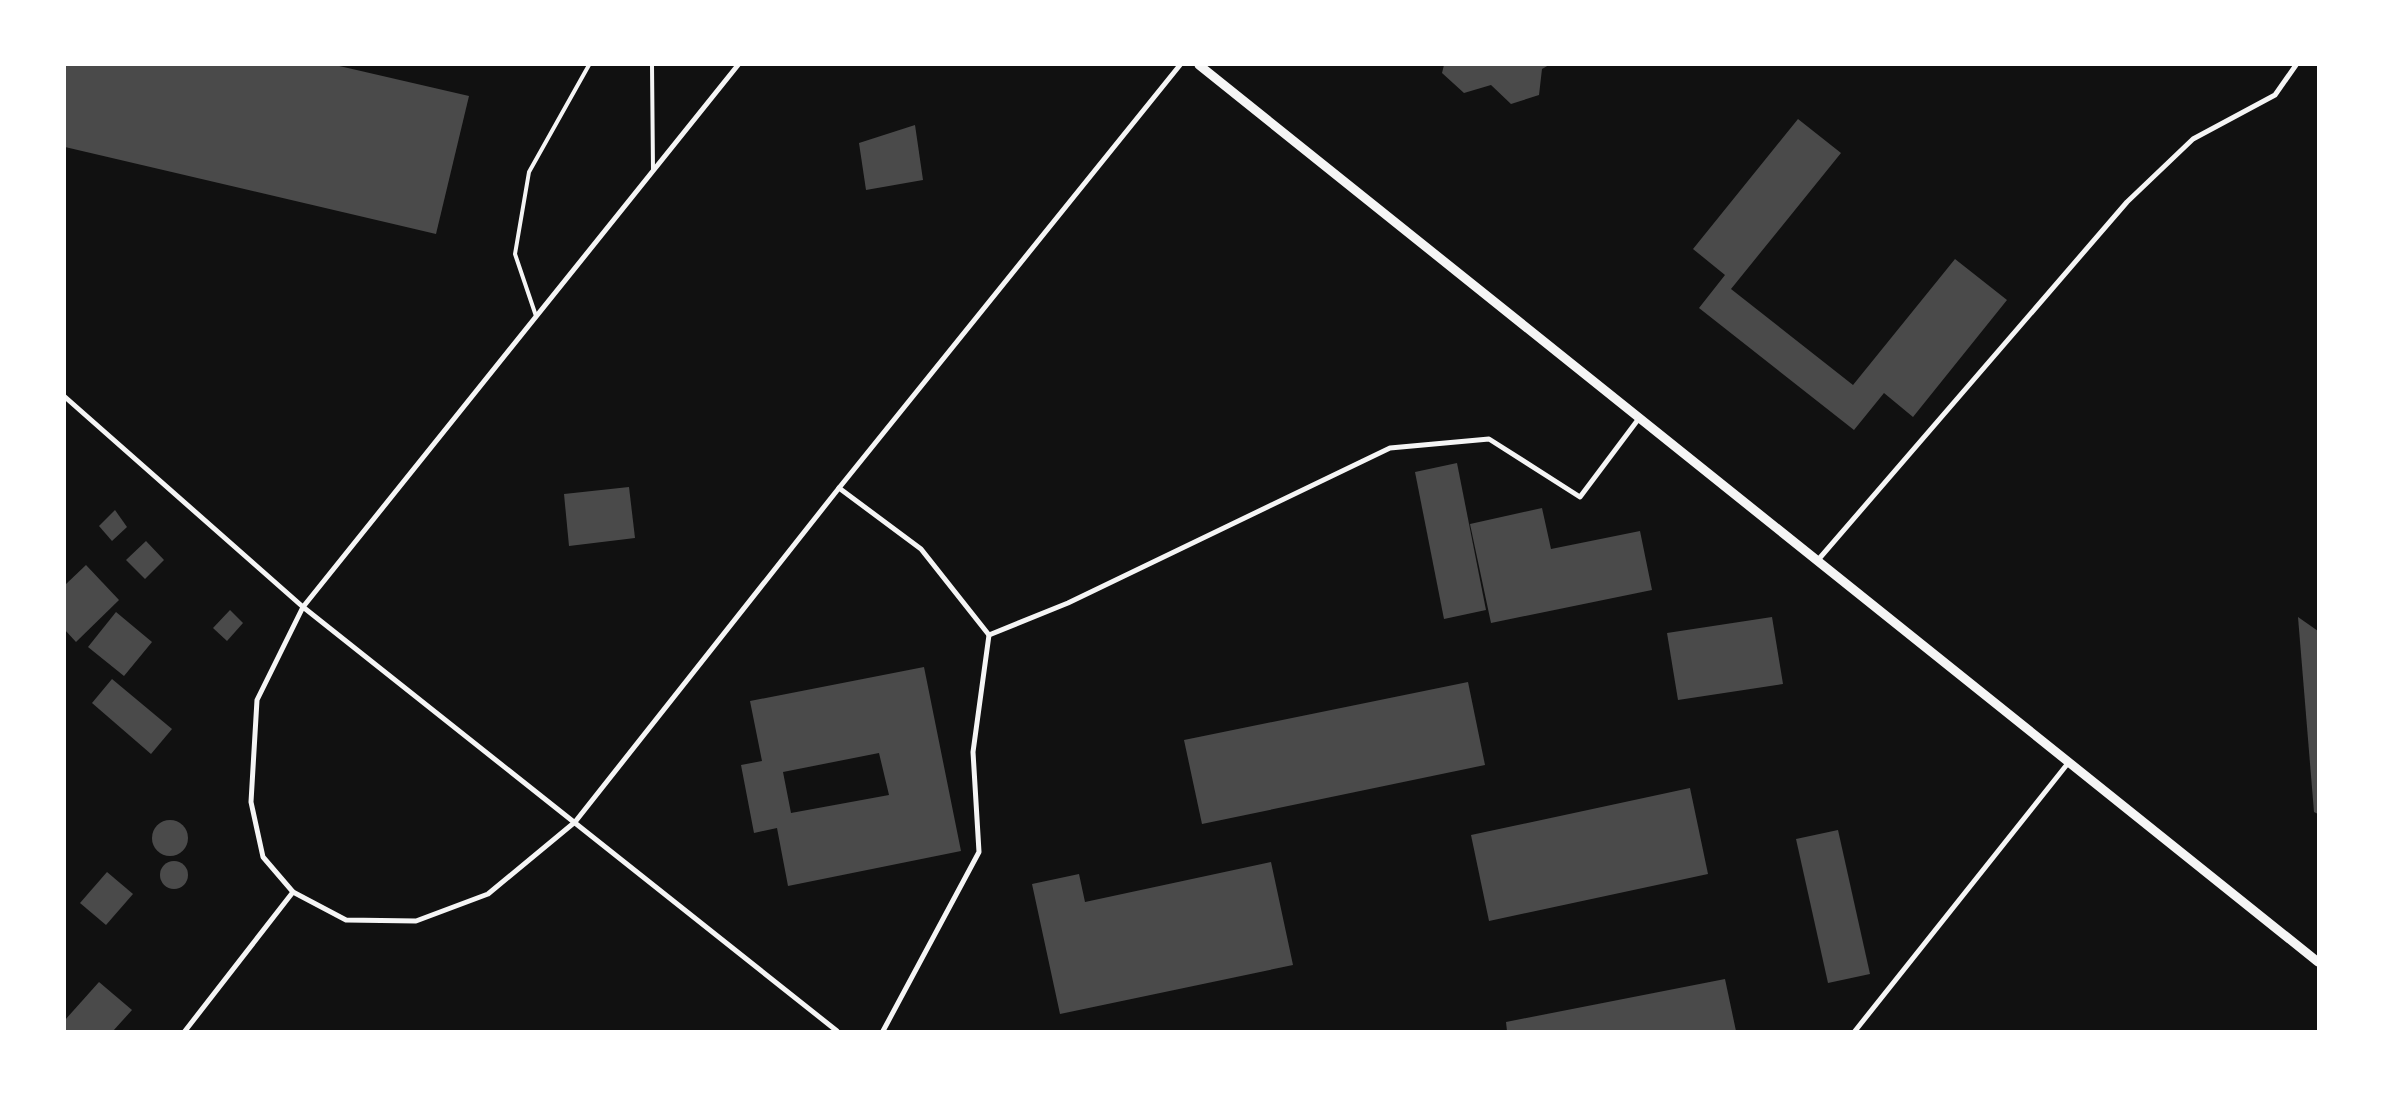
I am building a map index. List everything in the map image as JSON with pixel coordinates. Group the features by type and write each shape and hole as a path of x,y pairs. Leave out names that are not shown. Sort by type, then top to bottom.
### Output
{"street":[{"path":"738,65 303,607 258,700 251,802 263,857 293,892 346,920 416,921 488,894 575,822 840,488 1180,65"},
{"path":"1199,65 2318,962"},
{"path":"1818,560 2127,202 2192,139 2275,95 2296,65"},
{"path":"65,397 303,607 837,1031"},
{"path":"989,636 1068,603 1390,448 1489,439 1580,497 1640,417"},
{"path":"840,488 920,549 989,636 973,752 979,852 883,1031"},
{"path":"1855,1031 2069,762"},
{"path":"185,1031 293,892"}],"lane":[{"path":"536,316 515,254 528,172 589,65"},
{"path":"652,65 653,170"}],"building":[{"path":"65,65 335,65 469,96 436,234 65,147"},
{"path":"1444,65 1549,65 1542,69 1539,95 1511,104 1491,85 1464,93 1442,73"},
{"path":"1798,119 1841,153 1731,289 1853,385 1955,259 2007,300 1913,417 1884,393 1854,430 1699,308 1725,275 1693,249"},
{"path":"915,125 923,180 866,190 859,143"},
{"path":"1457,463 1486,610 1444,619 1415,472"},
{"path":"629,487 635,538 569,546 564,494"},
{"path":"1542,508 1551,549 1640,531 1652,590 1491,623 1470,524"},
{"path":"115,510 127,527 112,541 99,526"},
{"path":"146,541 164,560 145,579 126,560"},
{"path":"86,565 119,600 76,642 65,630 65,585"},
{"path":"230,610 243,623 227,641 213,628"},
{"path":"116,612 152,642 124,676 88,647"},
{"path":"1772,617 1783,684 1678,700 1667,633"},
{"path":"2298,617 2318,631 2318,814 2314,812"},
{"path":"924,667 961,851 788,886 777,828 754,833 741,765 762,761 750,701","holes":["879,753 889,795 791,813 783,772"]},
{"path":"112,679 172,729 151,754 92,703"},
{"path":"1468,682 1485,765 1202,824 1184,740"},
{"path":"1690,788 1708,874 1489,921 1471,835"},
{"path":"170,820 183,825 188,838 183,851 170,856 157,851 152,838 157,825"},
{"path":"1838,830 1870,974 1828,983 1796,839"},
{"path":"174,861 184,865 188,875 184,885 174,889 164,885 160,875 164,865"},
{"path":"1271,862 1293,965 1060,1014 1032,884 1079,874 1085,902"},
{"path":"107,872 133,894 106,925 80,903"},
{"path":"1725,979 1736,1031 1507,1031 1506,1022"},
{"path":"99,982 132,1010 113,1031 65,1031 65,1020"}]}
